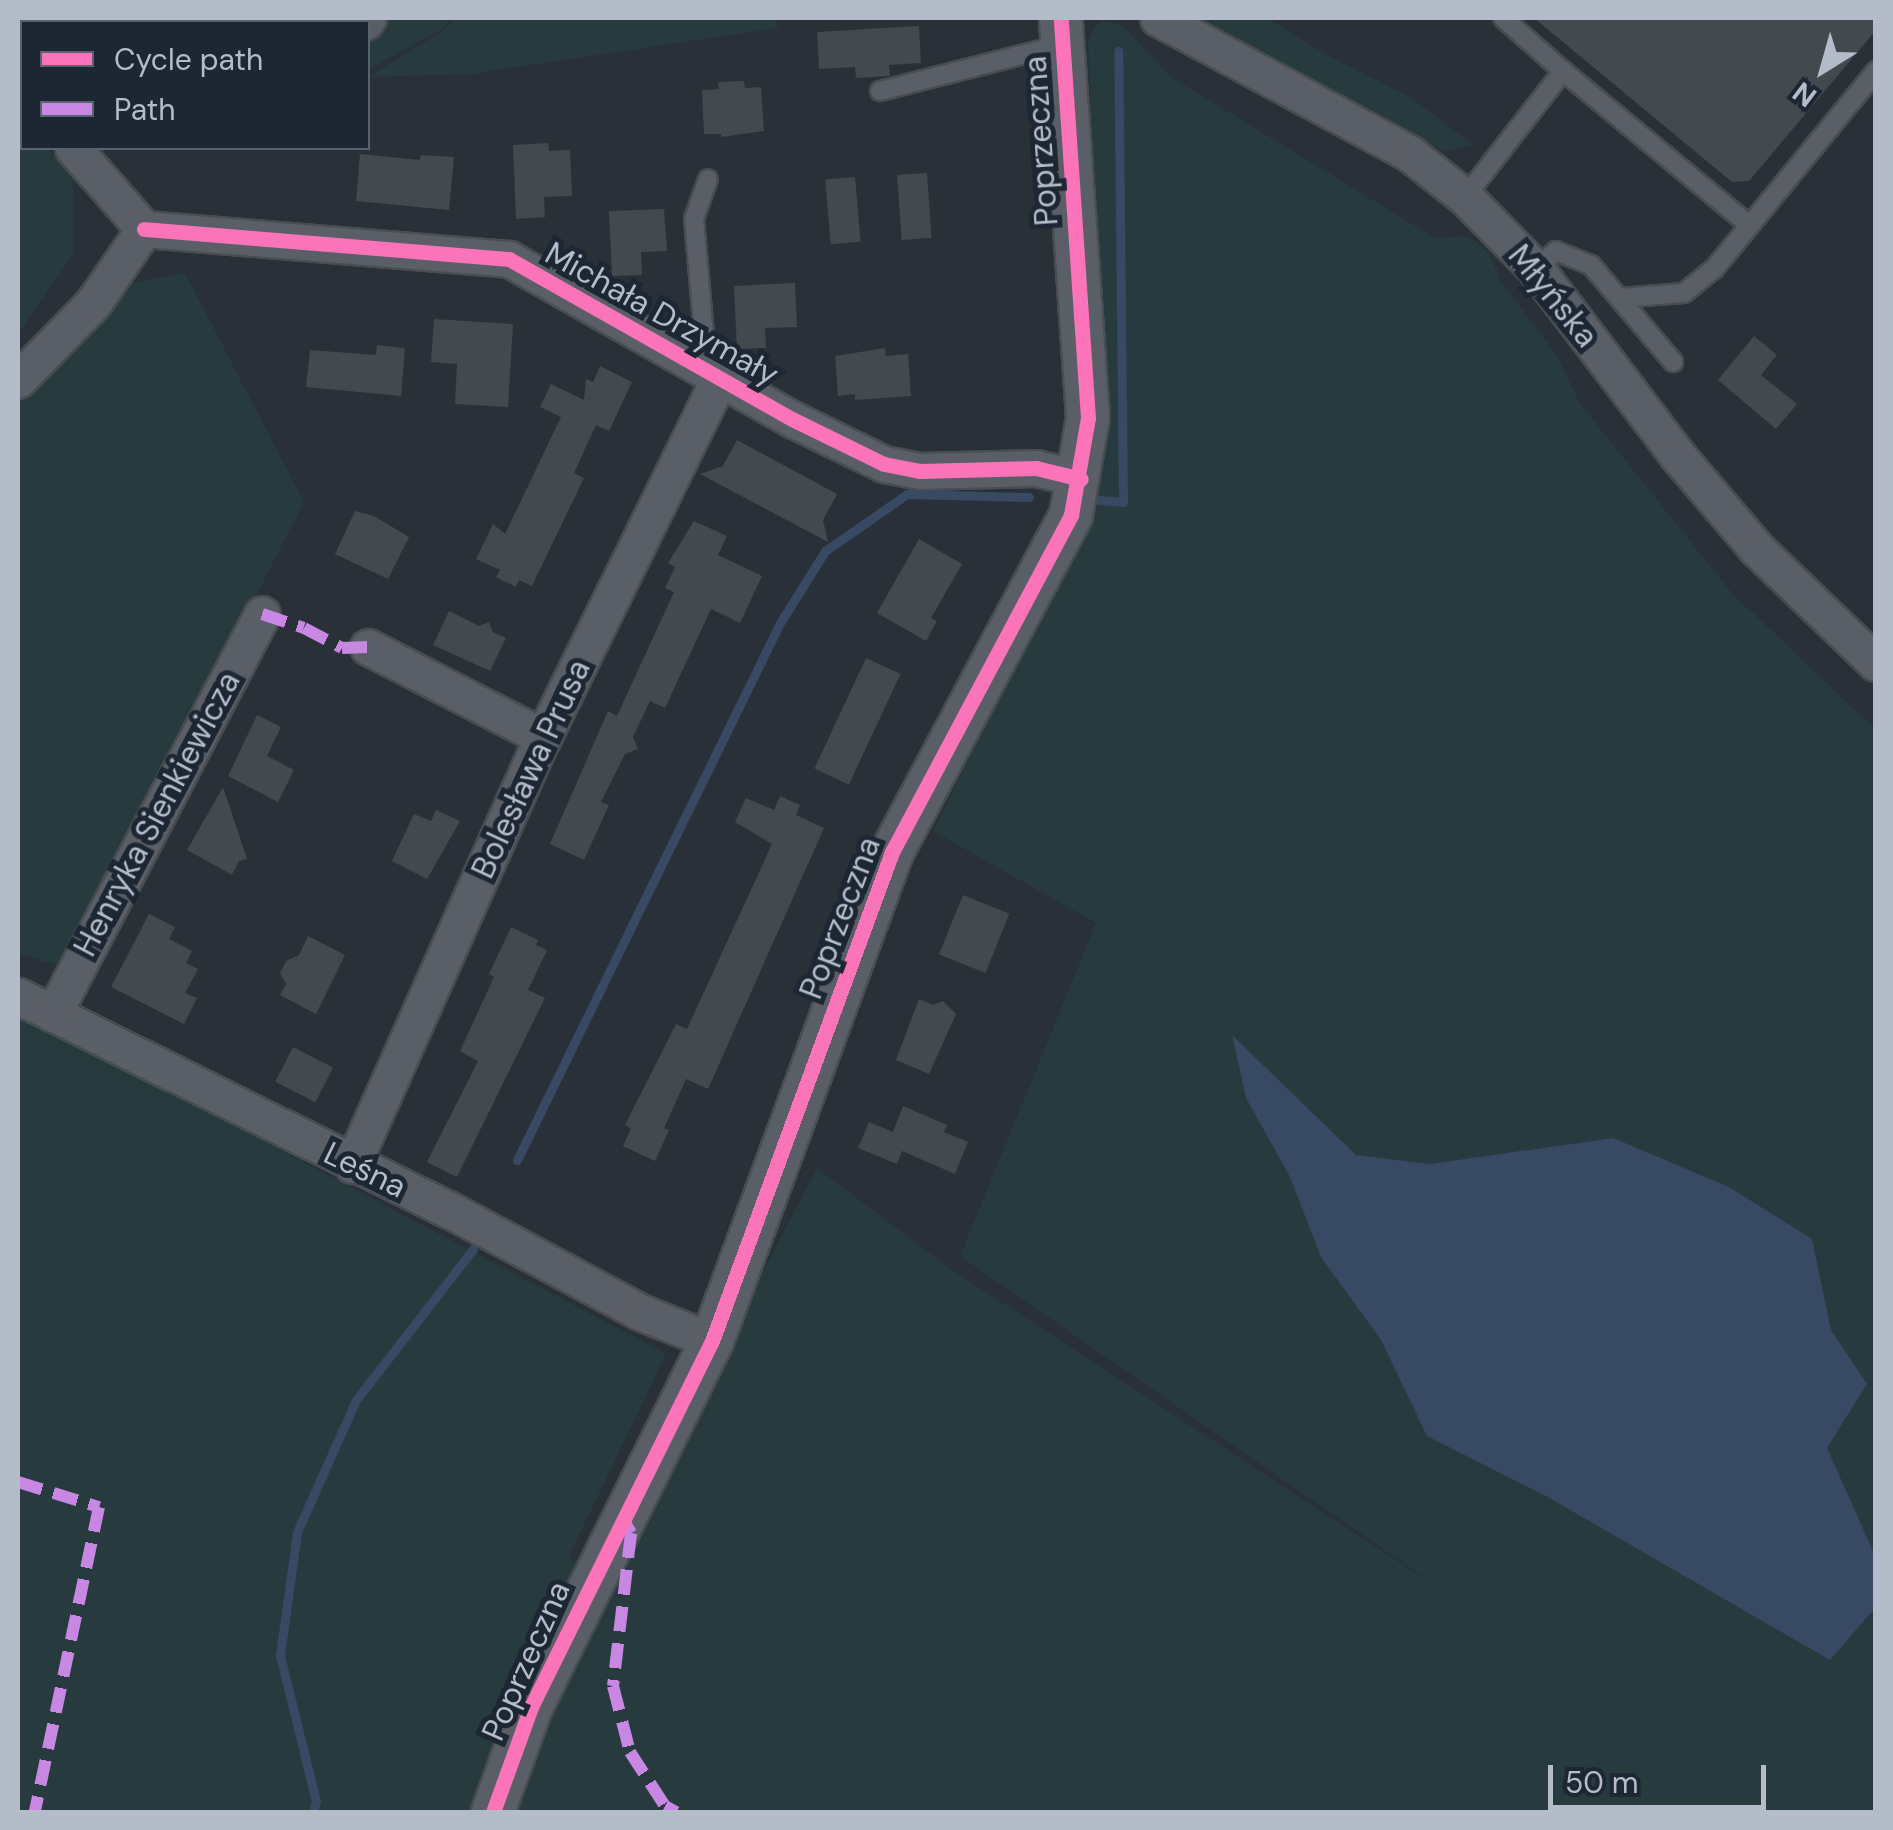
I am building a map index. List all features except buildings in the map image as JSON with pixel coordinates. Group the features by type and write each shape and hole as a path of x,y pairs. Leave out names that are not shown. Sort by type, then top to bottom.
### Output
{"street":[{"name":"Młyńska","path":"1158,18 1409,154 1465,197 1536,269 1678,456 1756,548 1876,664"},
{"name":"Poprzeczna","path":"493,1812 531,1706 712,1341 892,852 1071,515 1088,418 1061,31"},
{"path":"18,380 94,302 144,229 75,150"},
{"name":"Michała Drzymały","path":"144,229 508,259 884,464 919,471 1036,468 1080,479"},
{"name":"Bolesława Prusa","path":"352,1165 543,737 714,374"},
{"name":"Henryka Sienkiewicza","path":"52,1014 262,614"},
{"path":"368,647 543,737"},
{"name":"Leśna","path":"18,996 352,1165 448,1209 640,1312 712,1341"}],"lane":[{"path":"1503,18 1749,225"},
{"path":"880,91 1061,31"},
{"path":"1465,197 1563,70"},
{"path":"1619,298 1684,294 1714,268 1876,70"},
{"path":"708,180 694,219 714,374"},
{"path":"1536,269 1556,252 1592,265 1673,362"}],"green space":[{"path":"372,18 452,18 443,28 370,69"},
{"path":"455,18 776,18 778,28 470,74 370,77 443,31"},
{"path":"1200,18 1267,18 1327,55 1410,97 1472,144 1445,152"},
{"path":"1106,20 1124,27 1171,77 1435,238 1465,236 1477,242 1490,255 1500,280 1558,357 1579,402 1732,593 1875,729 1875,1812 18,1812 18,1011 666,1354 569,1556 600,1586 817,1168 952,1270 1451,1596 960,1256 1096,923 933,831 1089,517 1106,454 1081,104 1091,104 1088,42 1096,25"},
{"path":"18,113 20,150 50,150 73,176 74,252 18,335"},
{"path":"185,273 304,502 66,968 18,953 18,369 118,286"}],"water":[{"path":"1232,1035 1356,1155 1430,1164 1613,1138 1729,1187 1812,1239 1831,1330 1867,1384 1827,1448 1876,1558 1875,1608 1830,1660 1546,1496 1427,1436 1381,1340 1321,1257 1290,1177 1246,1098"}],"waterway":[{"path":"1099,500 1123,502 1118,51"},
{"path":"517,1160 780,623 825,551 907,494 1029,497"},
{"path":"313,1812 316,1801 280,1655 297,1532 356,1400 473,1249"}],"marked path":[{"path":"262,614 304,628 342,648 368,647"},
{"path":"18,1482 99,1507 35,1812"},
{"path":"624,1521 631,1533 613,1686 630,1752 665,1806 676,1812"}],"cycle path":[{"path":"493,1812 531,1707 712,1341 892,852 1071,515 1088,418 1061,18"},
{"path":"144,229 509,259 792,419 884,464 919,471 1036,468 1081,479"}]}
